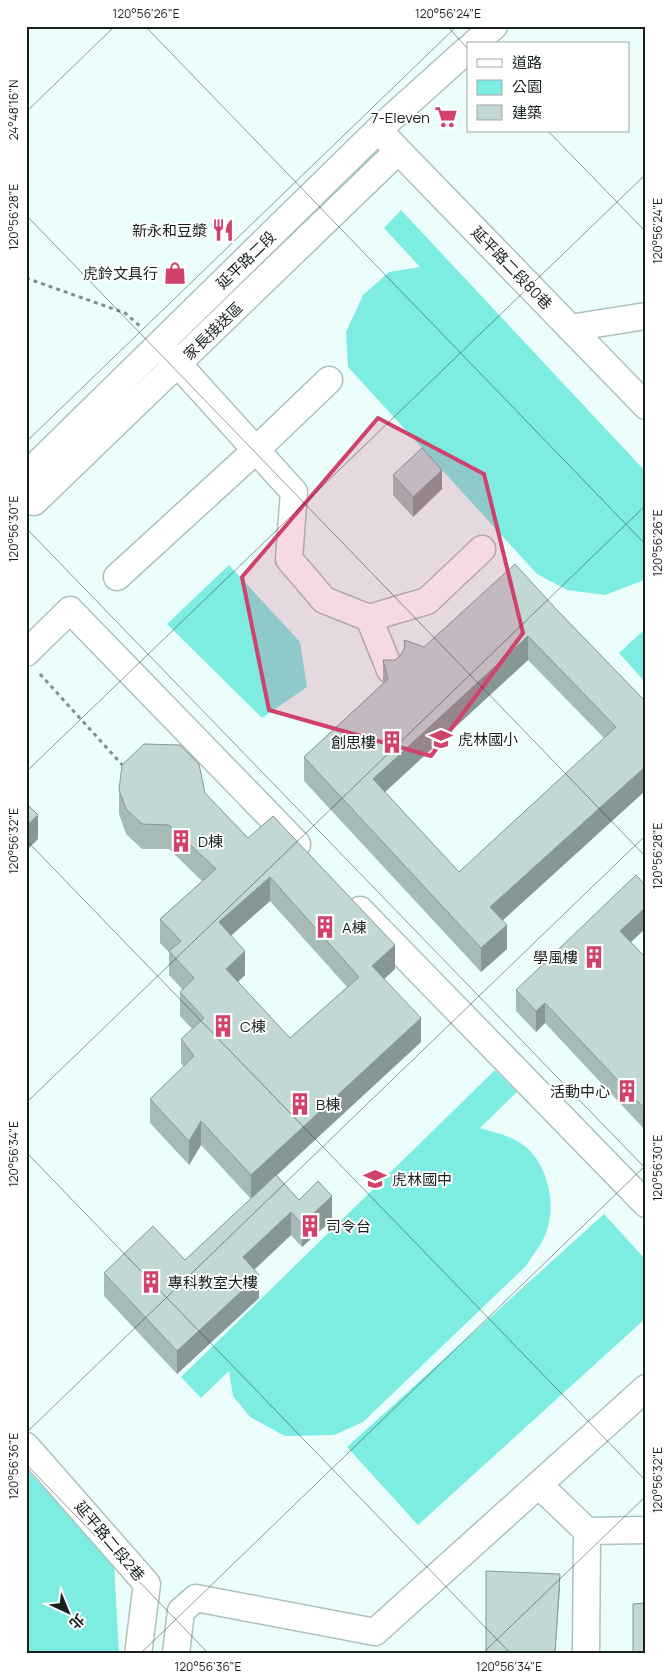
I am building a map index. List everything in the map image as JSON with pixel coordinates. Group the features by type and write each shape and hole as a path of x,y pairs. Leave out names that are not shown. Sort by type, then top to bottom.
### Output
{"street":[{"path":"476,42 494,26"},
{"name":"延平路二段","path":"26,475 378,130 467,50"},
{"name":"延平路二段80巷","path":"378,130 646,406"},
{"name":"家長接送區","path":"26,494 34,502 179,365 398,151"},
{"path":"570,328 646,316"},
{"path":"160,344 294,492 289,559 324,600 369,618 427,601 482,549"},
{"path":"117,577 256,450 329,380"},
{"path":"33,663 70,610 313,861"},
{"path":"369,618 390,670"},
{"path":"341,889 646,1204"},
{"path":"176,1654 181,1611 196,1598 375,1632 646,1388"},
{"name":"延平路二段2巷","path":"26,1446 147,1584 138,1654"},
{"path":"539,1485 587,1532 586,1654"},
{"path":"587,1532 646,1530"}],"path":[{"path":"26,278 125,313 160,344"},
{"path":"33,663 128,771"}],"highlighted area":[{"path":"378,418 484,474 523,633 431,756 269,710 242,577"}],"green space":[{"path":"401,210 646,472 644,580 605,595 567,590 537,574 348,367 346,332 363,295 389,272 420,267 384,228"},
{"path":"229,565 300,642 307,687 262,718 167,624"},
{"path":"646,628 646,683 619,653"},
{"path":"495,1070 517,1092 480,1128 510,1137 526,1147 541,1166 549,1190 551,1203 548,1229 526,1266 363,1422 334,1435 285,1436 250,1417 233,1396 229,1371 201,1398 181,1377"},
{"path":"604,1214 646,1260 646,1318 418,1525 347,1447"},
{"path":"26,1469 114,1562 119,1654 26,1654"}],"building":[{"path":"422,448 442,470 413,497 393,475"},
{"path":"515,564 646,702 646,766 490,907 507,925 481,948 304,757 388,679 383,660 395,660 401,655 405,647 404,640 424,647","holes":["528,636 616,727 459,872 373,779"]},
{"path":"144,744 180,745 199,764 205,793 248,838 273,816 395,945 372,966 421,1018 251,1175 201,1121 189,1141 150,1099 194,1056 181,1039 204,1018 180,992 194,978 169,951 181,941 160,919 216,869 169,825 142,824 126,809 119,790 122,765","holes":["270,877 359,977 290,1038 226,969 245,951 219,922"]},
{"path":"26,803 38,815 26,826"},
{"path":"636,875 646,886 646,907 620,931 646,958 646,1110 545,1003 536,1011 516,990"},
{"name":"專科教室大樓","path":"276,1175 299,1200 318,1181 332,1196 302,1224 291,1212 243,1257 259,1275 177,1351 104,1273 153,1226 185,1260"},
{"path":"486,1571 560,1574 555,1654 490,1654 486,1650"},
{"path":"646,1603 646,1654 633,1654 633,1604"}],"place":[{"name":"7-Eleven","path":"446,117"},
{"name":"新永和豆漿","path":"223,230"},
{"name":"虎鈴文具行","path":"175,273"},
{"name":"虎林國小","path":"441,739"},
{"name":"創思樓","path":"392,742"},
{"name":"D棟","path":"181,841"},
{"name":"A棟","path":"325,927"},
{"name":"學風樓","path":"594,957"},
{"name":"C棟","path":"223,1026"},
{"name":"活動中心","path":"627,1091"},
{"name":"B棟","path":"300,1104"},
{"name":"虎林國中","path":"375,1179"},
{"name":"司令台","path":"310,1226"},
{"name":"專科教室大樓","path":"151,1282"}]}
